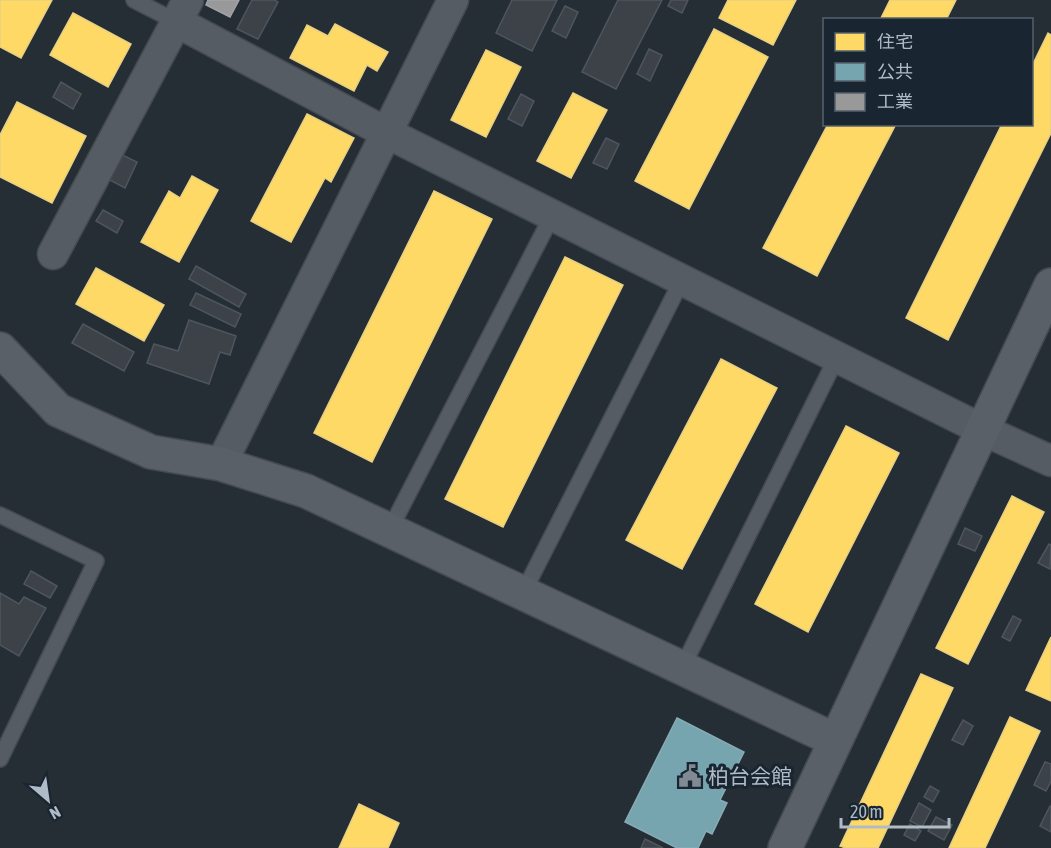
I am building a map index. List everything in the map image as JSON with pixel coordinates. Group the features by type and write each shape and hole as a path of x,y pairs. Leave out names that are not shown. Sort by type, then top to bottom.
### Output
{"street":[{"path":"221,464 453,0"},
{"path":"53,254 182,11 387,134 983,430 1051,461"},
{"path":"785,848 1051,285"},
{"path":"0,349 58,410 151,452 221,464 306,491 835,740"}],"lane":[{"path":"134,0 182,11"},
{"path":"389,531 552,216"},
{"path":"523,593 682,280"},
{"path":"682,668 837,357"},
{"path":"0,515 96,561 0,759"}],"building: 住宅":[{"path":"0,0 52,0 21,58 0,47"},
{"path":"728,0 796,0 773,45 719,18"},
{"path":"890,0 956,0 947,18 881,18"},
{"path":"73,13 131,44 108,87 50,55"},
{"path":"335,24 388,52 377,71 367,65 354,91 290,58 307,25 328,36"},
{"path":"714,29 768,57 689,209 635,181"},
{"path":"1048,33 1051,35 1051,133 948,340 906,318 1001,126 1033,126 1033,64"},
{"path":"486,50 521,67 486,137 451,120"},
{"path":"573,93 607,110 571,178 537,161"},
{"path":"17,102 86,136 52,203 0,177 0,135"},
{"path":"307,114 354,138 331,182 325,178 291,242 251,221"},
{"path":"827,126 895,126 817,276 763,248"},
{"path":"192,176 218,190 179,262 141,242 169,191 180,198"},
{"path":"434,191 492,219 372,462 314,433"},
{"path":"565,257 623,285 503,527 445,499"},
{"path":"96,268 164,305 144,341 76,304"},
{"path":"721,359 777,388 682,569 626,540"},
{"path":"846,426 899,453 808,632 755,604"},
{"path":"1012,496 1044,512 968,664 936,648"},
{"path":"1051,637 1051,701 1026,690"},
{"path":"921,674 953,688 878,848 840,846"},
{"path":"1010,717 1040,731 985,848 949,848"},
{"path":"359,804 399,823 388,848 339,848"}],"building: 公共":[{"name":"柏台会館","path":"677,718 744,752 720,800 727,803 712,834 706,831 698,848 677,848 625,822"}],"building: 工業":[{"path":"208,0 239,0 230,17 206,5"}],"building: その他":[{"path":"252,0 278,2 258,39 237,29"},
{"path":"512,0 557,0 532,51 496,33"},
{"path":"618,0 662,0 616,89 582,72"},
{"path":"671,0 688,0 682,13 668,6"},
{"path":"565,6 578,12 566,38 552,31"},
{"path":"649,49 662,55 650,81 637,74"},
{"path":"61,82 81,94 73,109 53,97"},
{"path":"521,94 534,101 522,126 508,119"},
{"path":"606,138 619,144 607,169 593,163"},
{"path":"118,153 137,162 125,188 106,178"},
{"path":"103,210 123,221 117,233 96,221"},
{"path":"196,266 246,294 239,307 189,279"},
{"path":"196,293 241,314 235,327 190,305"},
{"path":"189,320 236,336 230,355 220,352 209,384 147,363 154,344 178,351"},
{"path":"83,324 134,352 124,371 72,343"},
{"path":"965,528 982,536 975,551 958,544"},
{"path":"1049,544 1051,545 1050,569 1038,563"},
{"path":"31,571 57,586 50,598 24,584"},
{"path":"0,593 19,604 24,597 46,608 19,656 0,645"},
{"path":"1013,616 1021,620 1010,641 1002,637"},
{"path":"963,720 973,726 963,745 952,740"},
{"path":"1045,762 1051,764 1051,781 1046,791 1034,785"},
{"path":"930,786 939,791 933,802 924,797"},
{"path":"919,803 931,810 922,827 910,821"},
{"path":"1051,806 1051,832 1040,826"},
{"path":"936,817 952,825 944,840 928,831"},
{"path":"910,824 921,831 915,841 904,835"},
{"path":"645,839 663,848 641,848"}],"place":[{"name":"柏台会館","path":"690,776"}]}
